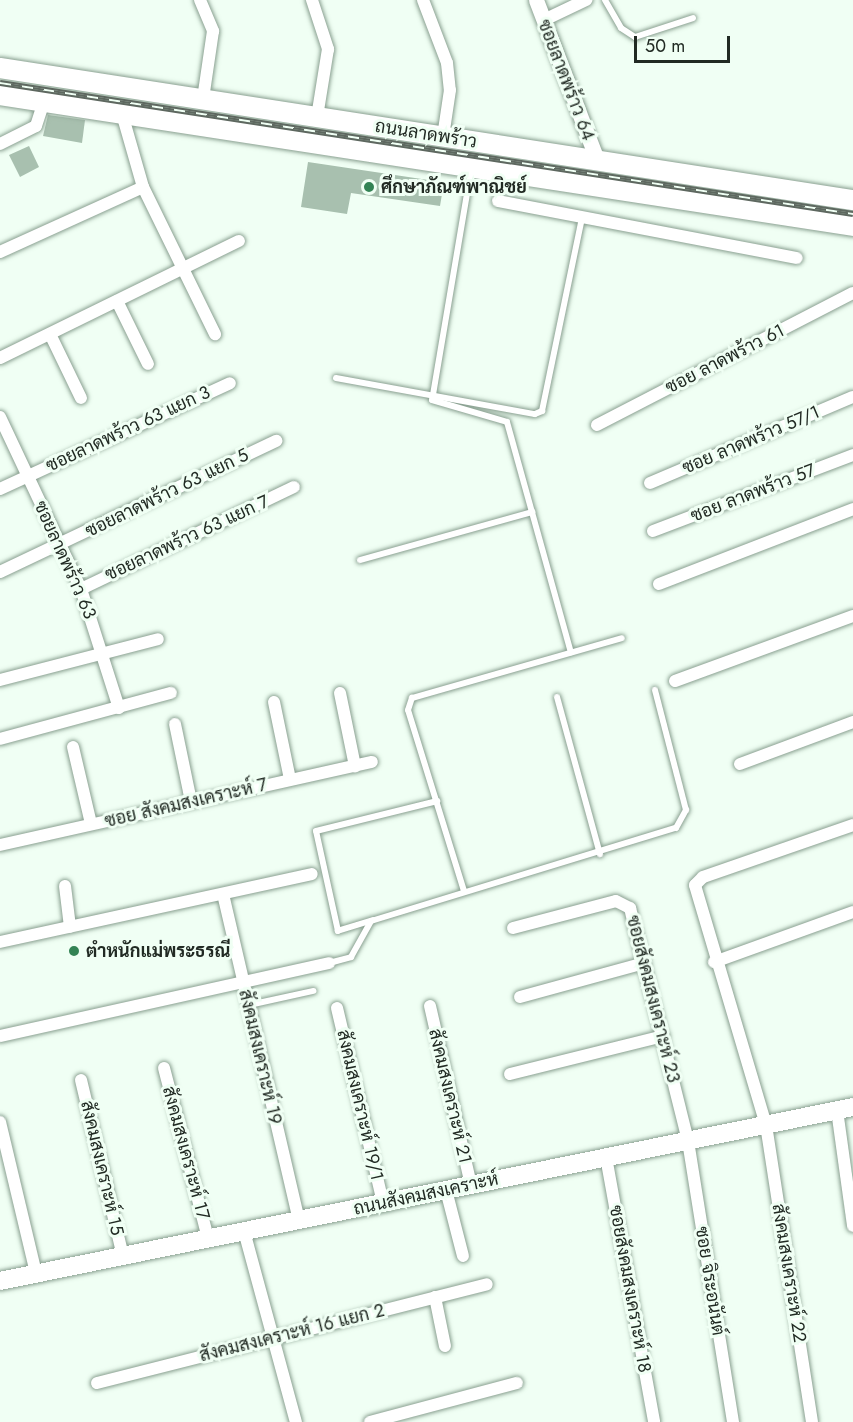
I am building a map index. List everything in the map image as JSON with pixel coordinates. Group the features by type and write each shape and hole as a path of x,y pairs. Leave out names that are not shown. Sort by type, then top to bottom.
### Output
{"main road":[{"name":"ถนนลาดพร้าว","path":"0,68 853,200"},
{"name":"ถนนลาดพร้าว","path":"0,95 853,226"},
{"path":"594,186 597,160"},
{"name":"ถนนสังคมสงเคราะห์","path":"0,1281 845,1109"}],"street":[{"path":"200,0 213,39 203,99"},
{"path":"312,0 328,49 317,117"},
{"path":"423,0 447,63 450,90 443,137"},
{"name":"ซอยลาดพร้าว 64","path":"536,0 597,160"},
{"path":"544,20 586,0"},
{"path":"0,144 36,126 44,102"},
{"path":"122,114 143,187 215,334"},
{"path":"0,252 143,187"},
{"path":"498,201 797,258"},
{"path":"0,358 238,242"},
{"name":"ซอย ลาดพร้าว 61","path":"597,425 853,293"},
{"path":"117,301 148,364"},
{"path":"50,334 81,398"},
{"name":"ซอยลาดพร้าว 63 แยก 3","path":"0,489 230,383"},
{"name":"ซอย ลาดพร้าว 57/1","path":"650,483 853,397"},
{"name":"ซอยลาดพร้าว 63","path":"0,417 58,545 81,589 104,653 119,708"},
{"name":"ซอยลาดพร้าว 63 แยก 5","path":"0,572 276,441"},
{"name":"ซอย ลาดพร้าว 57","path":"653,531 853,455"},
{"name":"ซอยลาดพร้าว 63 แยก 7","path":"81,589 294,487"},
{"path":"659,584 853,509"},
{"path":"675,681 853,616"},
{"path":"0,680 158,639"},
{"path":"0,739 171,693"},
{"path":"340,693 355,766"},
{"path":"274,702 290,779"},
{"path":"740,764 853,722"},
{"path":"175,724 191,801"},
{"path":"73,747 91,825"},
{"name":"ซอย สังคมสงเคราะห์ 7","path":"0,845 372,762"},
{"name":"สังคมสงเคราะห์ 22","path":"812,1422 766,1125 714,962 695,885 704,877 853,825"},
{"path":"0,942 312,874"},
{"path":"65,886 70,927"},
{"name":"สังคมสงเคราะห์ 19","path":"223,894 299,1220"},
{"name":"ซอยสังคมสงเคราะห์ 23","path":"513,928 626,902 644,963 688,1140"},
{"path":"714,962 853,912"},
{"path":"0,1036 329,963"},
{"path":"520,997 644,963"},
{"name":"สังคมสงเคราะห์ 21","path":"430,1006 471,1185"},
{"name":"สังคมสงเคราะห์ 19/1","path":"337,1008 383,1203"},
{"path":"510,1074 663,1036"},
{"name":"สังคมสงเคราะห์ 17","path":"164,1068 208,1238"},
{"name":"สังคมสงเคราะห์ 15","path":"81,1080 123,1256"},
{"path":"845,1109 853,1226"},
{"path":"0,1122 36,1273"},
{"name":"ซอย จิระอนันต์","path":"688,1140 733,1422"},
{"name":"ซอยสังคมสงเคราะห์ 18","path":"606,1157 654,1422"},
{"path":"446,1190 463,1256"},
{"path":"244,1231 296,1422"},
{"name":"สังคมสงเคราะห์ 16 แยก 2","path":"97,1383 272,1336 487,1284"},
{"path":"435,1297 445,1346"},
{"path":"369,1422 517,1383"}],"lane":[{"path":"605,0 621,28 634,37 693,18"},
{"path":"472,167 433,392 435,403 507,422 571,652"},
{"path":"336,378 433,392 535,414 542,411 582,218"},
{"path":"360,560 532,512"},
{"path":"465,891 408,710 412,699 622,638"},
{"path":"437,801 316,831 338,930 465,891 600,854 676,828 686,810 655,690"},
{"path":"558,697 600,854"},
{"path":"329,963 351,957 373,920"},
{"path":"248,1005 313,991"}],"building":[{"path":"48,115 85,120 82,143 43,136"},
{"path":"29,146 39,167 20,177 9,155"},
{"name":"ศึกษาภัณฑ์พาณิชย์","path":"308,162 435,181 434,192 442,194 440,206 351,193 347,214 301,207"}],"railway":[{"path":"0,83 853,214"}],"place":[{"name":"ศึกษาภัณฑ์พาณิชย์","path":"369,187"},
{"name":"ตำหนักแม่พระธรณี","path":"74,951"}]}
